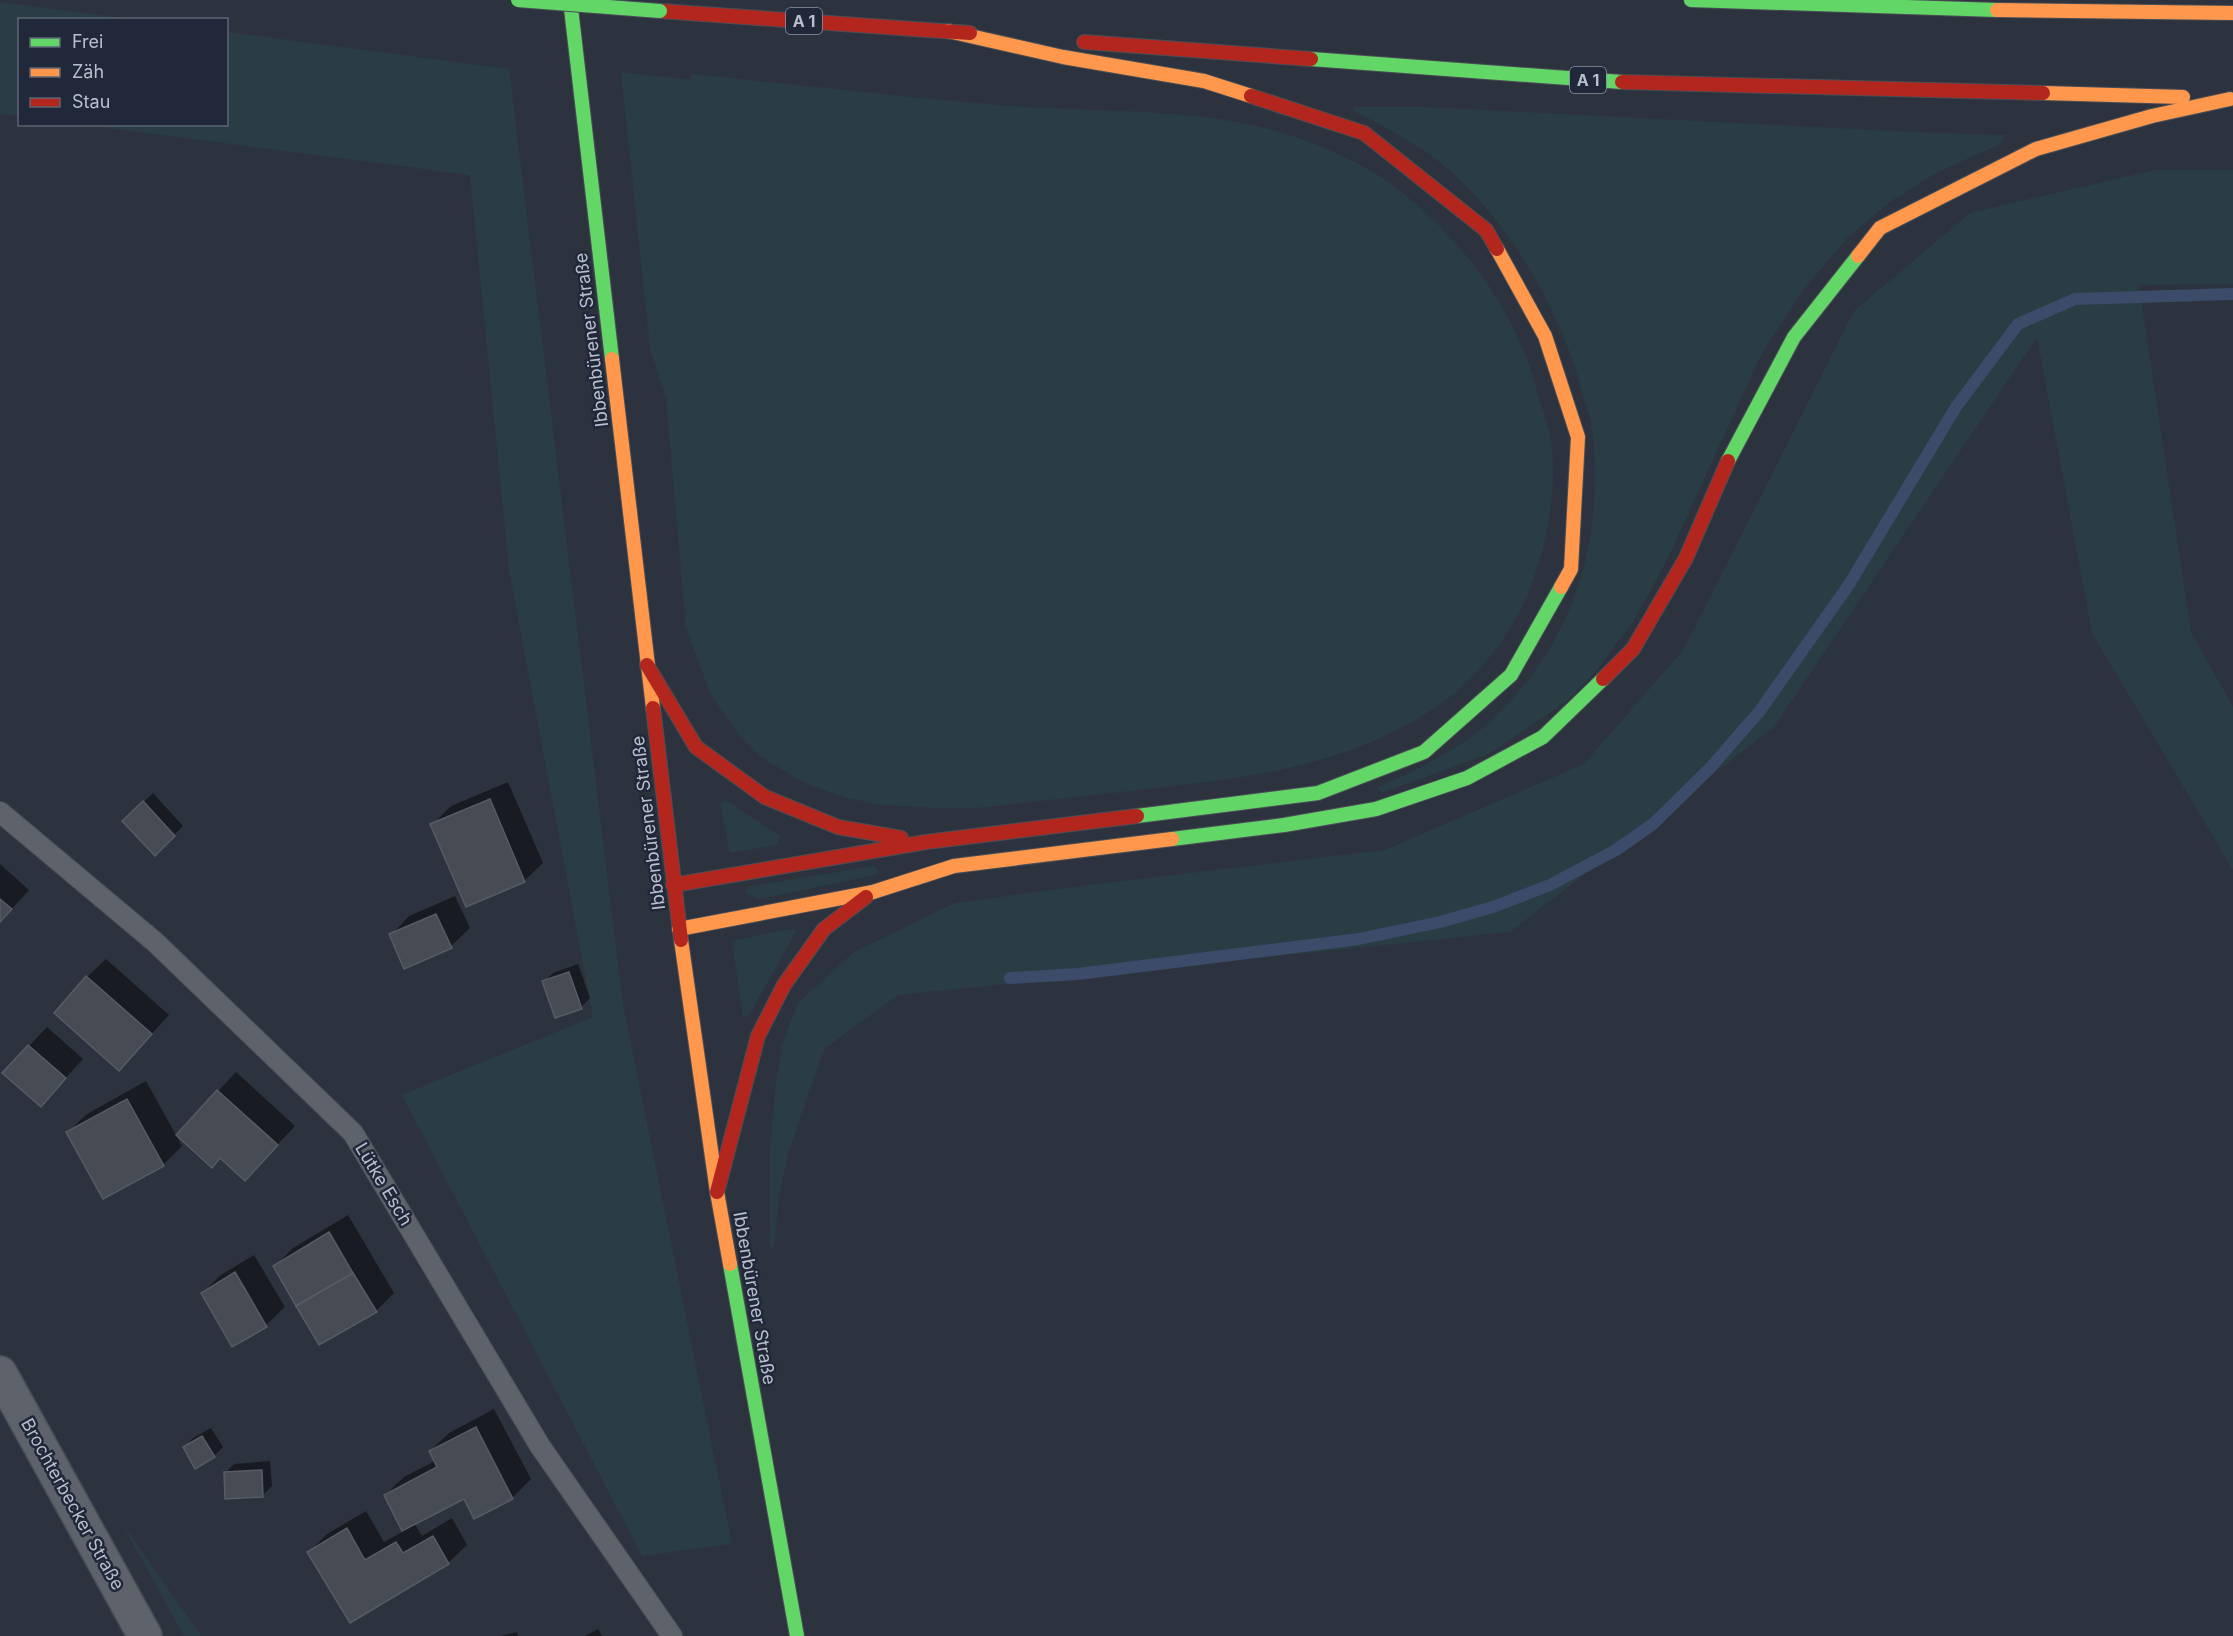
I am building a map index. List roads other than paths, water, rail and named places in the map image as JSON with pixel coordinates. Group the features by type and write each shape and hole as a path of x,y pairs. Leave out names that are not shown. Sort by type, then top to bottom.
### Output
{"main road":[{"name":"A 1","path":"518,0 1043,39"},
{"name":"Ibbenbürener Straße","path":"570,0 679,929 717,1192 797,1636"},
{"path":"1691,0 1924,9 2233,13"},
{"path":"673,885 926,842 1318,793 1424,752 1511,675 1571,569 1578,437 1545,336 1486,230 1364,133 1204,81 1063,57 948,31"},
{"name":"A 1","path":"1067,40 1593,81 2231,99"},
{"path":"679,929 873,892 954,866 1284,825 1376,809 1467,778 1543,737 1632,649 1686,558 1722,472 1794,337 1880,228 2036,149 2152,116 2231,99"},
{"path":"647,665 696,747 765,797 838,827 926,842"},
{"path":"717,1192 758,1036 784,984 824,929 873,892"}],"street":[{"name":"Brochterbecker Straße","path":"0,1372 145,1636"}],"lane":[{"name":"Lütke Esch","path":"0,812 154,942 353,1133 540,1446 672,1636"}],"waterway":[{"path":"1010,978 1078,974 1359,939 1440,922 1493,907 1550,885 1616,850 1653,824 1710,768 1759,712 1848,586 1956,407 2018,324 2075,299 2233,294"}]}
